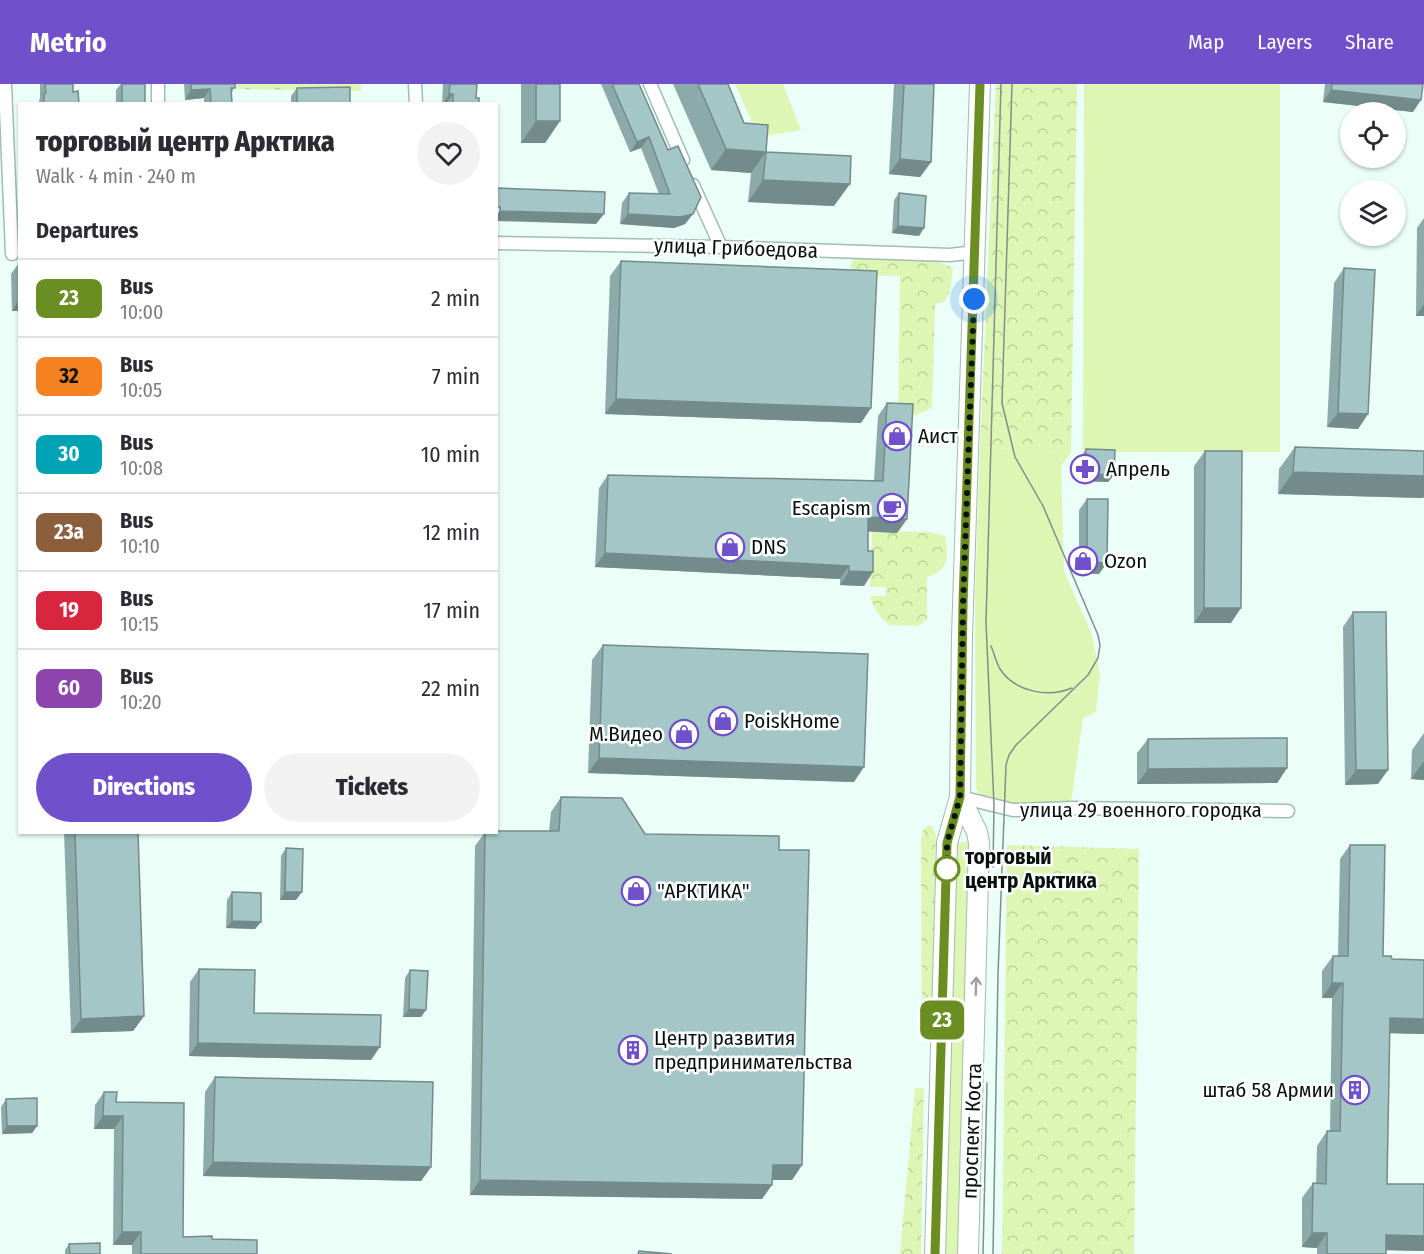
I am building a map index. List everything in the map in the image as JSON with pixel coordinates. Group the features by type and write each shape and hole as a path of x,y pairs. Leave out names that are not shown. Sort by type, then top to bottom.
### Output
{"main road":[{"name":"проспект Коста","path":"935,1254 947,843 960,797 963,604 980,84"},
{"name":"проспект Коста","path":"960,797 977,832 979,843 968,1254"}],"street":[{"path":"5,84 11,254"},
{"path":"158,84 158,102"},
{"path":"415,84 416,102"},
{"path":"650,84 721,247"},
{"name":"улица Грибоедова","path":"498,243 721,247 950,255 975,252"},
{"name":"улица 29 военного городка","path":"960,797 1013,810 1073,808 1288,811"}],"green space":[{"path":"235,84 361,84 361,91 235,89"},
{"path":"735,84 783,84 801,130 759,137"},
{"path":"996,84 1077,84 1071,453 980,447"},
{"path":"1084,84 1280,84 1280,452 1083,452"},
{"path":"854,258 935,261 953,267 950,291 944,302 935,304 932,407 911,416 898,417 900,276 853,275 850,266"},
{"path":"980,447 1071,453 1061,466 1064,571 1092,635 1100,674 1096,712 1083,718 1071,803 1018,806 1003,804 979,795 976,788 975,596"},
{"path":"872,531 930,532 945,536 946,562 940,570 927,577 927,620 918,626 890,625 873,605 870,596 886,596 886,587 870,587"},
{"path":"929,825 933,827 936,835 931,1035 926,1040 922,1039 921,840 924,828"},
{"path":"957,842 971,842 960,1254 944,1254"},
{"path":"1007,845 1139,849 1134,1254 1002,1254"},
{"path":"915,1088 924,1088 921,1254 900,1254"}],"building":[{"path":"45,84 73,84 73,92 78,91 79,102 44,102 44,93 46,93"},
{"path":"122,84 145,84 145,102 122,102"},
{"path":"191,84 235,84 235,88 231,88 232,102 211,102 210,89 191,90"},
{"path":"450,84 477,84 476,98 479,98 479,102 453,102 453,94 449,94"},
{"path":"536,84 560,84 560,121 536,121"},
{"path":"612,84 639,84 668,150 678,146 701,197 693,214 681,217 628,214 629,193 670,194 649,137 637,142"},
{"path":"698,84 728,84 744,123 768,125 766,152 726,149"},
{"path":"904,84 934,84 931,162 900,159"},
{"path":"1332,84 1423,84 1421,100 1331,90"},
{"path":"350,87 350,102 297,102 297,88"},
{"path":"766,152 851,156 850,184 763,180"},
{"path":"498,188 605,192 604,214 500,211 498,207"},
{"path":"899,193 926,196 924,228 898,226"},
{"path":"621,261 877,271 871,408 616,399"},
{"path":"1344,268 1375,270 1368,414 1338,413"},
{"path":"887,403 913,404 907,519 868,517 868,551 873,551 873,572 849,571 849,566 605,553 608,475 883,481"},
{"path":"1295,447 1424,451 1424,476 1293,472"},
{"path":"1086,449 1115,450 1114,475 1085,474"},
{"path":"1205,451 1242,451 1241,608 1204,608"},
{"path":"1087,499 1108,499 1107,563 1087,562"},
{"path":"1353,612 1386,612 1388,770 1356,770"},
{"name":"PoiskHome","path":"603,645 868,654 864,767 599,758"},
{"path":"1287,738 1287,768 1148,769 1148,739"},
{"name":"Центр развития предпринимательства","path":"561,797 622,798 645,834 779,836 779,850 809,850 802,1165 773,1165 772,1185 480,1180 485,834 498,834 498,831 559,831"},
{"path":"75,834 138,834 144,1016 81,1019"},
{"name":"штаб 58 Армии","path":"1350,845 1385,845 1383,956 1391,956 1392,959 1424,960 1424,1019 1390,1018 1387,1184 1424,1184 1424,1236 1386,1235 1386,1254 1327,1254 1327,1233 1312,1233 1313,1183 1326,1184 1327,1131 1340,1131 1343,983 1332,983 1333,956 1348,956"},
{"path":"286,848 303,849 302,892 285,892"},
{"path":"232,892 261,893 261,922 232,921"},
{"path":"199,969 255,970 254,1013 381,1015 380,1047 198,1043"},
{"path":"410,970 428,971 426,1010 409,1009"},
{"path":"215,1077 433,1082 431,1167 213,1162"},
{"path":"104,1092 117,1092 116,1102 184,1103 183,1237 212,1236 212,1239 257,1240 257,1254 141,1254 141,1232 122,1232 123,1116 103,1116"},
{"path":"37,1098 37,1126 7,1126 6,1099"},
{"path":"100,1243 100,1254 70,1254 69,1244"},
{"path":"639,1251 672,1254 638,1254"}],"tram line":[{"path":"993,867 994,805 986,622 1001,84"},
{"path":"993,1254 998,974 1006,765 1016,745 1088,675 1098,658 1100,645 1098,635 1043,506 1015,457 1002,403 1012,84"},
{"path":"991,646 997,663 1006,677 1023,688 1043,692 1072,688"},
{"path":"983,1254 987,1083"}],"bus line":[{"name":"23","path":"935,1254 947,843 960,797 962,636 980,84"}],"place":[{"name":"Аист","path":"897,436"},
{"name":"Апрель","path":"1085,469"},
{"name":"Escapism","path":"892,508"},
{"name":"DNS","path":"730,547"},
{"name":"Ozon","path":"1083,561"},
{"name":"PoiskHome","path":"723,721"},
{"name":"M.Видео","path":"684,734"},
{"name":"торговый центр Арктика","path":"947,869"},
{"name":"\"АРКТИКА\"","path":"636,891"},
{"name":"Центр развития предпринимательства","path":"633,1050"},
{"name":"штаб 58 Армии","path":"1355,1090"}],"route":[{"path":"947,869 947,843 960,797 962,636 974,299"}]}
